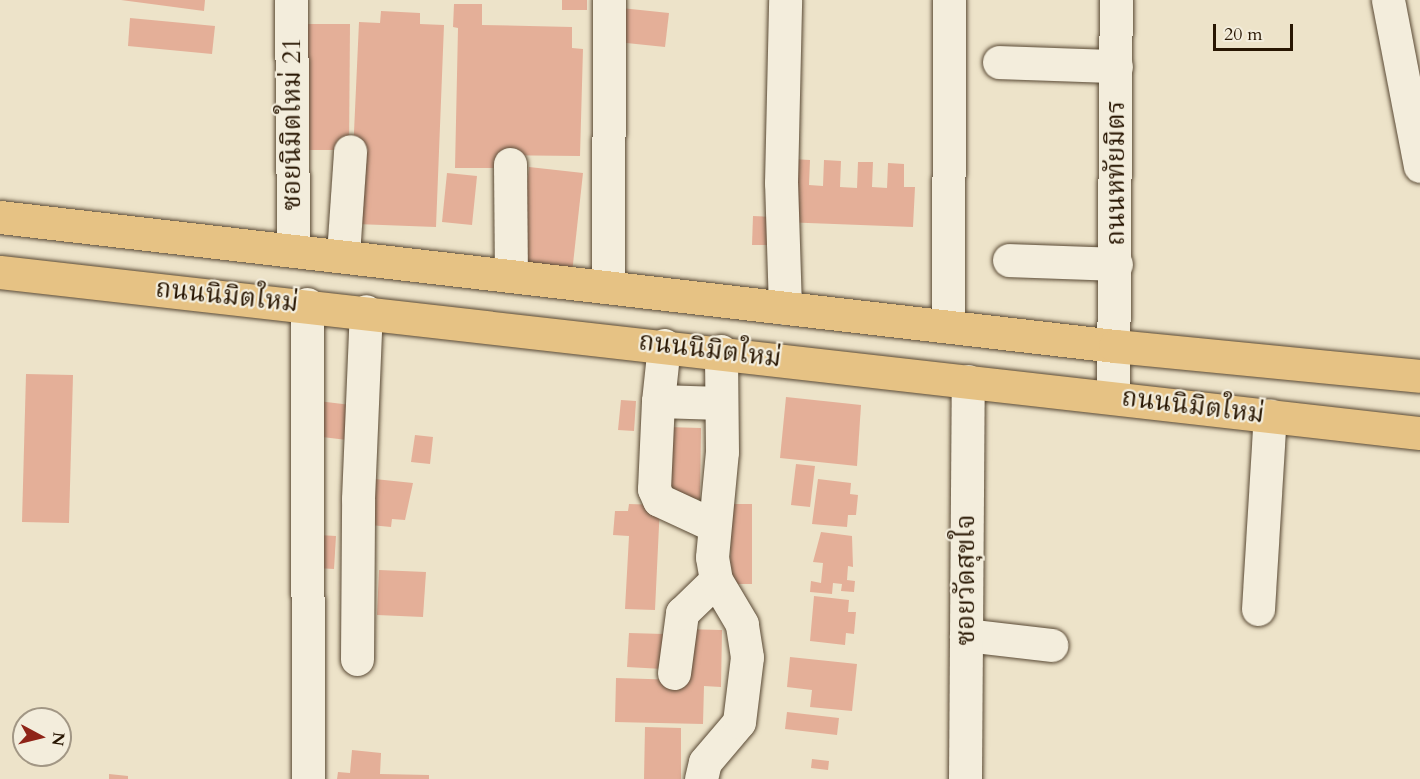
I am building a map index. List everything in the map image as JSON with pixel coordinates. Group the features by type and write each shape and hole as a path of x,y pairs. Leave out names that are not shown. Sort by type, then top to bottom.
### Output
{"main road":[{"name":"ถนนนิมิตใหม่","path":"0,217 511,274 1115,346 1420,376"},
{"name":"ถนนนิมิตใหม่","path":"0,272 307,304 1420,433"}],"street":[{"name":"ซอยนิมิตใหม่ 21","path":"291,0 293,249"},
{"path":"608,286 609,0"},
{"path":"785,308 781,183 786,0"},
{"path":"948,326 949,0"},
{"name":"ถนนหทัยมิตร","path":"1113,396 1116,264 1116,0"},
{"path":"1389,0 1412,80 1418,146"},
{"path":"999,62 1116,66"},
{"path":"343,255 350,151"},
{"path":"510,164 511,274"},
{"path":"1009,260 1116,264"},
{"path":"307,304 308,779"},
{"path":"357,659 357,509 366,311"},
{"path":"664,345 658,401 654,489 659,500 713,525"},
{"path":"700,779 705,762 731,735 743,708 746,637 736,610 716,580 711,557 713,525 721,482 721,351"},
{"name":"ซอยวัดสุขใจ","path":"965,779 968,381"},
{"path":"658,401 721,404"},
{"path":"1258,609 1270,415"},
{"path":"674,674 682,613 716,580"},
{"path":"966,635 1051,645"}],"building":[{"path":"121,0 205,0 204,11"},
{"path":"562,0 587,0 587,10 562,10"},
{"path":"454,4 482,4 482,25 572,27 572,48 583,49 580,156 496,155 496,168 455,168 458,28 453,27"},
{"path":"621,8 669,13 665,47 617,42"},
{"path":"381,11 420,13 420,24 444,25 436,227 356,224 353,154 359,22 380,23"},
{"path":"130,18 215,26 212,54 128,46"},
{"path":"305,24 350,24 349,150 304,150"},
{"path":"793,159 810,160 809,185 823,186 824,160 841,161 840,187 857,188 858,162 873,162 872,187 887,188 888,163 904,164 904,187 915,187 913,227 782,222"},
{"path":"529,167 583,173 572,273 518,268"},
{"path":"447,173 477,176 472,225 442,222"},
{"path":"753,216 772,217 772,245 752,245"},
{"path":"26,374 73,375 69,523 22,522"},
{"path":"786,397 861,405 857,466 780,458"},
{"path":"621,400 636,401 634,431 618,430"},
{"path":"318,401 351,405 347,440 314,436"},
{"path":"666,427 701,428 700,499 664,498"},
{"path":"415,435 433,437 430,464 411,462"},
{"path":"796,464 815,466 810,507 791,505"},
{"path":"365,478 413,483 405,520 392,519 391,527 360,524"},
{"path":"818,479 851,483 850,494 858,495 856,515 848,515 847,527 812,524"},
{"path":"629,504 660,505 655,610 625,609 629,536 613,535 615,511 628,511"},
{"path":"731,504 752,504 752,584 730,584"},
{"path":"821,532 852,536 853,567 848,566 847,580 855,581 854,592 841,591 842,584 833,583 832,594 810,592 811,581 821,583 823,563 813,562"},
{"path":"318,535 336,536 334,569 316,568"},
{"path":"379,570 426,572 423,617 377,615"},
{"path":"814,596 849,600 848,612 856,612 854,634 846,633 845,645 810,641"},
{"path":"681,629 722,630 721,687 704,686 703,724 615,722 616,678 680,680"},
{"path":"629,633 664,634 663,669 627,667"},
{"path":"790,657 857,664 852,711 810,707 812,690 787,687"},
{"path":"787,712 839,718 837,735 785,729"},
{"path":"645,727 681,728 681,779 644,779"},
{"path":"352,750 381,753 380,774 429,775 429,779 337,779 338,772 350,773"},
{"path":"812,759 829,761 828,770 811,768"},
{"path":"109,774 128,776 128,779 109,779"}]}
